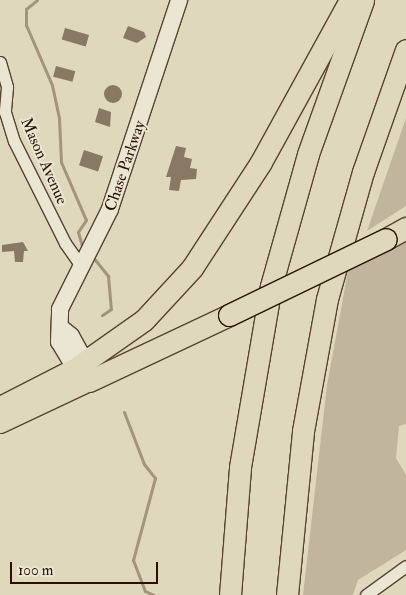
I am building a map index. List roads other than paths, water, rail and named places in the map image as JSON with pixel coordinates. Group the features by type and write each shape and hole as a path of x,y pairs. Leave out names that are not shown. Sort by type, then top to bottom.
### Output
{"highway":[{"path":"84,373 144,320 199,259 261,162 350,0"},
{"path":"230,595 240,467 271,286 308,154 363,0"},
{"path":"287,595 303,431 324,317 360,180 406,50"},
{"path":"84,373 229,316 406,228"}],"main road":[{"name":"Chase Parkway","path":"84,373 70,360 59,342 62,302 86,258 116,195 179,0"},
{"path":"0,406 84,373"},
{"path":"0,423 84,373"}],"street":[{"name":"Mason Avenue","path":"0,62 7,87 5,112 14,141 65,243 86,258"},
{"path":"366,595 377,585 406,566"}],"waterway":[{"path":"37,0 26,9 26,25 52,85 59,118 61,162 86,220 78,232 83,250"},
{"path":"92,256 108,276 111,309 102,315"},
{"path":"124,412 144,464 155,478 133,560 145,591 154,595"}]}
